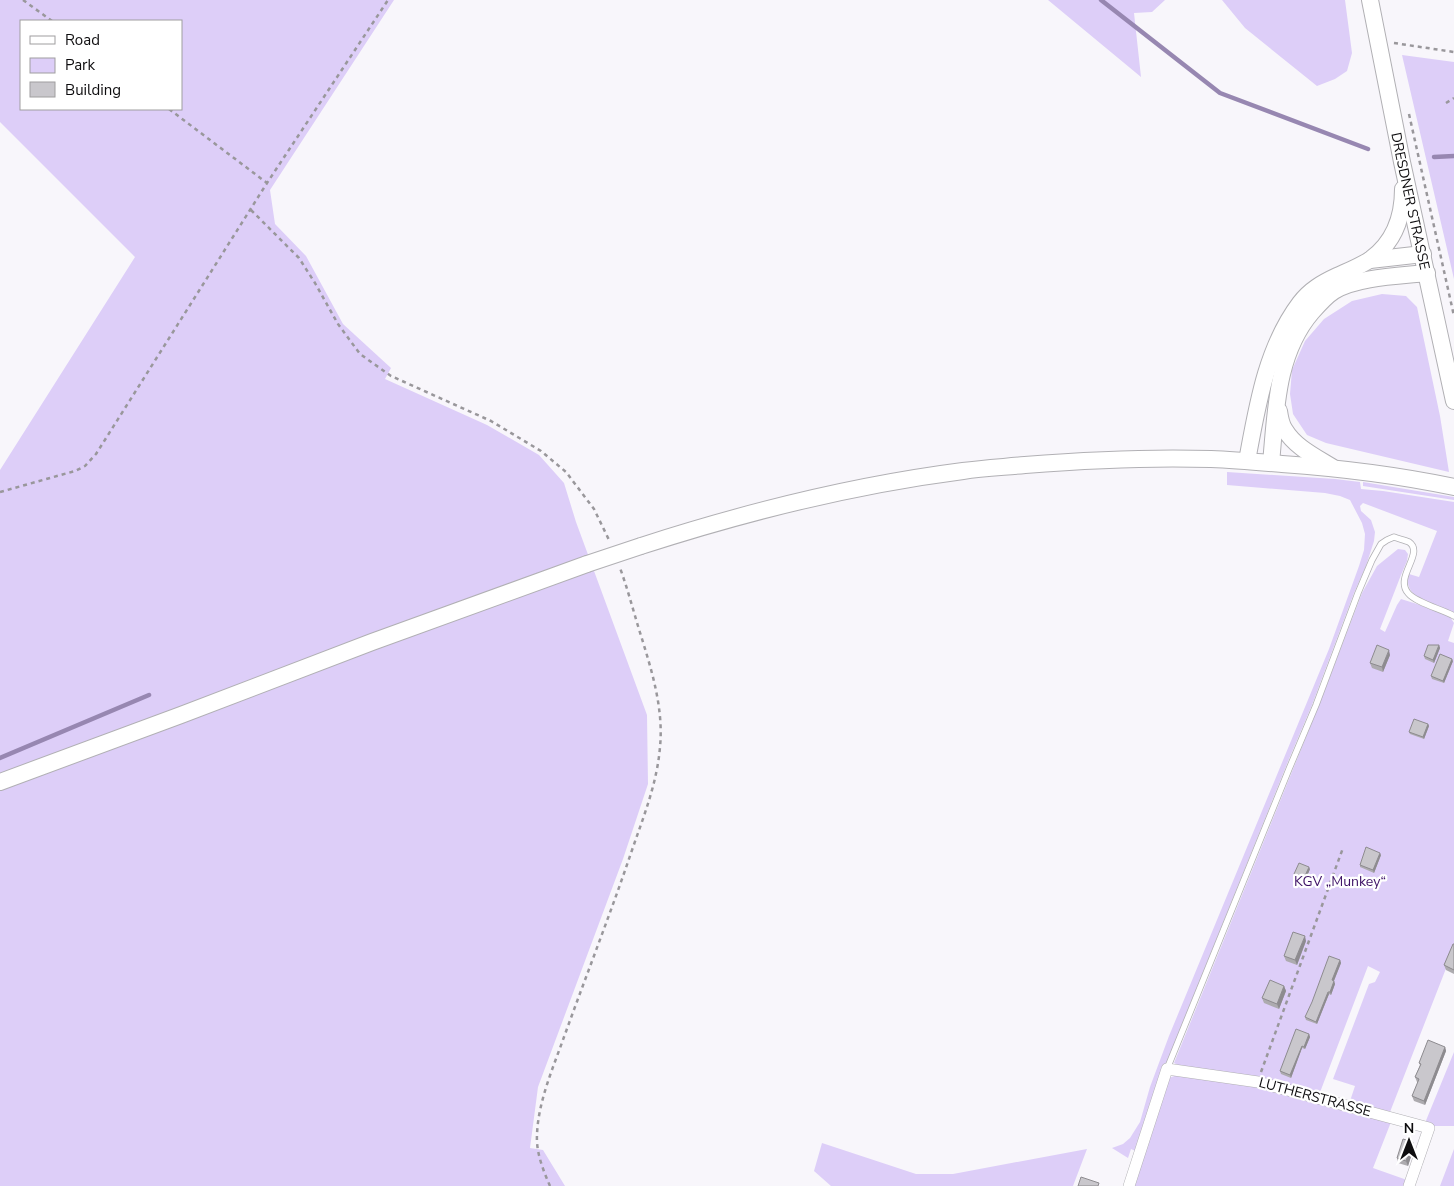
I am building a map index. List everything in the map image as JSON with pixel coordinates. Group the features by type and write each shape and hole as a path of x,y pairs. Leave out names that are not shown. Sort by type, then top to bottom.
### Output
{"main road":[{"name":"DRESDNER STRASSE","path":"1370,0 1402,162 1454,401"},
{"path":"1247,461 1269,365 1288,321 1301,302 1317,286 1370,260 1386,246 1396,230 1403,206 1402,162"},
{"path":"1370,260 1422,254"},
{"path":"1271,463 1276,400 1282,370 1290,349 1305,320 1334,291 1359,282 1427,273"},
{"path":"1276,400 1280,421 1285,431 1293,440 1334,468"},
{"path":"0,782 372,642 587,564 694,529 843,492 965,470 1125,459 1211,459 1334,468 1454,487"}],"street":[{"name":"LUTHERSTRASSE","path":"1167,1069 1258,1082 1430,1128 1409,1186"},
{"path":"1129,1186 1167,1069"}],"lane":[{"path":"1167,1069 1288,769 1316,705 1358,593 1381,544 1394,537 1410,543 1413,546 1414,553 1404,580 1404,587 1408,594 1416,600 1454,616"}],"path":[{"path":"23,0 51,20"},
{"path":"0,492 75,471 85,466 96,454 267,183 388,0"},
{"path":"1393,43 1454,52"},
{"path":"1446,103 1454,98"},
{"path":"1408,109 1454,316"},
{"path":"170,110 267,183"},
{"path":"251,210 299,258 338,324 360,354 391,376 491,421 541,451 566,472"},
{"path":"550,1186 545,1174 536,1136 543,1098 650,800 657,770 660,726 658,703 648,657"},
{"path":"1258,1082 1344,848"}],"green space":[{"path":"0,0 394,0 270,190 275,224 306,256 343,324 391,368 385,379 487,425 539,455 564,483 576,522 647,715 648,784 623,859 538,1087 530,1148 543,1150 565,1186 0,1186 0,470 135,257 0,122"},
{"path":"1048,0 1165,0 1152,12 1134,13 1141,77"},
{"path":"1222,0 1345,0 1352,53 1347,71 1335,79 1317,86 1245,28"},
{"path":"1402,55 1454,62 1454,279"},
{"path":"1382,294 1406,296 1417,307 1440,416 1449,472 1326,443 1307,435 1293,414 1290,394 1292,370 1305,341 1324,319 1352,301"},
{"path":"1227,472 1360,482 1361,489 1454,502 1454,613 1422,600 1410,590 1408,583 1409,574 1419,577 1437,531 1363,503 1360,506 1361,511 1371,520 1375,532 1366,566 1312,705 1164,1069 1138,1152 1131,1149 1128,1158 1112,1148 1123,1144 1130,1138 1140,1122 1150,1087 1169,1036 1329,649 1364,550 1365,534 1362,523 1350,500 1325,493 1227,485"},
{"path":"1363,482 1454,497 1454,500 1363,486"},
{"name":"KGV „Munkey“","path":"1398,549 1405,550 1408,554 1407,561 1380,629 1385,632 1401,599 1450,617 1454,623 1448,641 1454,643 1454,948 1390,1112 1350,1101 1355,1086 1333,1079 1369,984 1375,982 1380,972 1368,966 1319,1095 1180,1066 1174,1063 1319,705 1362,593 1377,566"},
{"path":"1454,1052 1454,1126 1433,1126 1425,1123"},
{"path":"1177,1075 1257,1087 1391,1122 1373,1168 1407,1180 1405,1186 1133,1186 1169,1078"},
{"path":"822,1143 916,1174 953,1174 1087,1149 1073,1186 831,1186 814,1171"},
{"path":"1454,1149 1454,1186 1440,1186"}],"building":[{"path":"1377,645 1389,650 1382,667 1370,663"},
{"path":"1428,645 1439,645 1433,660 1424,656"},
{"path":"1440,654 1452,659 1443,681 1431,676"},
{"path":"1414,719 1428,724 1423,737 1409,732"},
{"path":"1366,847 1380,853 1373,870 1360,865"},
{"path":"1299,863 1309,867 1304,878 1294,874"},
{"path":"1293,932 1305,936 1295,960 1284,956"},
{"path":"1454,944 1454,970 1444,965"},
{"path":"1329,956 1340,960 1332,980 1334,981 1330,992 1328,992 1316,1022 1305,1017"},
{"path":"1270,980 1284,986 1277,1004 1262,998"},
{"path":"1296,1029 1309,1034 1290,1075 1280,1071"},
{"path":"1428,1040 1445,1047 1424,1101 1412,1096 1419,1079 1415,1077 1421,1064 1419,1063"},
{"path":"1403,1139 1413,1142 1406,1161 1397,1158"},
{"path":"1081,1177 1099,1183 1098,1186 1078,1186"}],"waterway":[{"path":"1101,0 1220,93 1368,149"},
{"path":"1434,157 1454,156"},
{"path":"0,758 149,695"}]}
